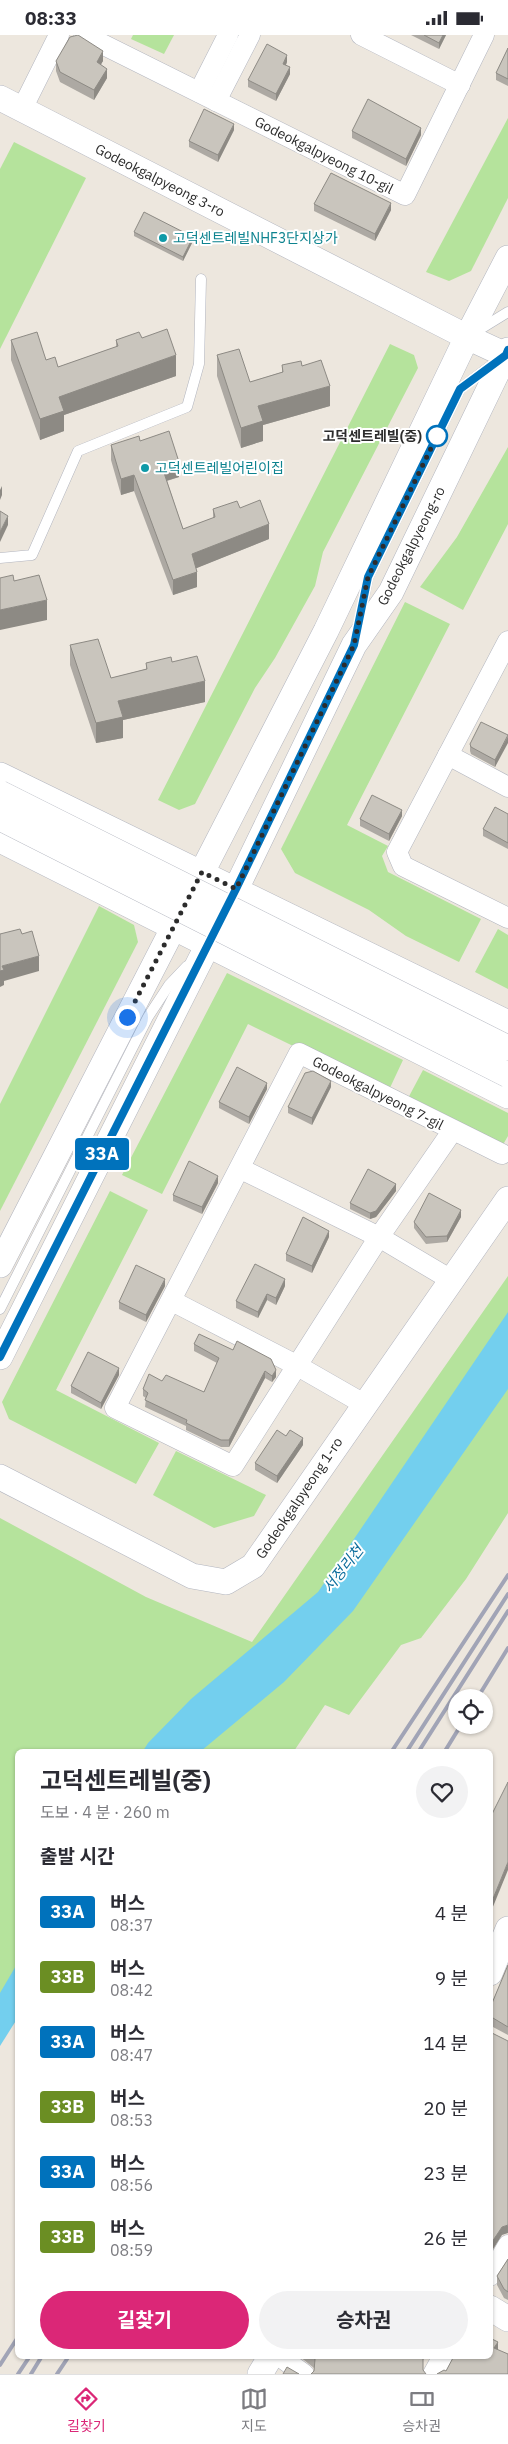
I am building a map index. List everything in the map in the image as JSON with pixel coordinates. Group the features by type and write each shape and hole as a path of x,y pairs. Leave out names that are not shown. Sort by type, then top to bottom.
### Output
{"street":[{"path":"11,103 60,35"},
{"name":"Godeokgalpyeong 10-gil","path":"84,35 405,195 484,35"},
{"path":"208,97 228,35"},
{"path":"208,97 250,35"},
{"path":"361,35 460,85"},
{"name":"Godeokgalpyeong 3-ro","path":"11,103 467,337 507,353"},
{"path":"0,1265 326,631 467,337 508,258"},
{"name":"Godeokgalpyeong-ro","path":"0,1357 236,889 354,645 391,591 507,353"},
{"path":"508,641 503,661 448,755 397,852 403,866 508,918"},
{"path":"448,755 508,787"},
{"path":"0,775 508,1023"},
{"path":"0,793 508,1049"},
{"path":"0,818 508,1075"},
{"path":"0,840 173,929 430,1055 508,1096"},
{"path":"430,1055 459,998"},
{"name":"Godeokgalpyeong 7-gil","path":"299,1053 453,1130 379,1237 233,1467 115,1408 241,1169 299,1053"},
{"path":"453,1130 502,1154"},
{"path":"241,1169 379,1237 453,1281"},
{"name":"Godeokgalpyeong 1-ro","path":"0,1477 192,1576 226,1582 253,1566 364,1404 453,1281 508,1199"},
{"path":"172,1301 296,1365 364,1404"},
{"path":"493,1966 508,1929"},
{"path":"493,2271 508,2245"},
{"path":"493,2310 508,2319"},
{"path":"260,2374 269,2359"},
{"path":"283,2359 304,2374"},
{"path":"433,2374 441,2359"}],"lane":[{"path":"0,558 32,555 78,451 188,407 199,364 201,279"},
{"path":"467,337 508,312"},
{"path":"0,1309 148,1017 169,985 207,946"}],"green space":[{"path":"133,35 174,35 164,54 131,39"},
{"path":"508,118 508,198 471,271 449,281 426,272"},
{"path":"14,142 86,178 0,349 0,169"},
{"path":"390,344 414,355 418,368 323,552 315,586 275,658 255,688 195,804 179,810 158,800"},
{"path":"508,447 508,524 463,610 420,587 457,537"},
{"path":"405,602 450,624 347,825 388,846 382,856 388,872 481,919 459,962 406,936 369,910 295,873 281,849"},
{"path":"99,906 134,925 138,942 0,1211 0,1104"},
{"path":"498,929 508,935 508,989 475,972"},
{"path":"227,973 403,1060 388,1092 248,1024 162,1194 122,1175"},
{"path":"423,1070 508,1113 508,1136 501,1148 406,1102"},
{"path":"110,1191 148,1210 56,1390 159,1443 136,1484 9,1419 2,1402"},
{"path":"508,1276 508,1513 466,1579 421,1638 401,1645 349,1715 325,1705 295,1749 15,1749 15,1998 0,2025 0,1518 146,1597 252,1642"},
{"path":"176,1451 266,1495 254,1516 214,1528 153,1495"}],"water":[{"name":"서정리천","path":"508,1312 508,1389 353,1611 284,1682 203,1749 144,1749 191,1699 318,1592"},
{"path":"15,1967 15,2022 0,2046 0,1993"}],"building":[{"path":"78,35 103,51 97,62 107,69 94,90 60,72 56,61 70,37"},
{"path":"424,35 443,35 439,43"},
{"path":"267,44 287,55 283,64 290,67 276,94 248,80"},
{"path":"508,48 508,79 496,73"},
{"path":"368,99 421,128 406,159 352,131"},
{"path":"204,109 234,124 218,155 189,141"},
{"path":"331,173 391,203 375,234 314,204"},
{"name":"고덕센트레빌NHF3단지상가","path":"144,212 193,237 183,257 134,232"},
{"path":"167,329 176,355 59,397 64,411 40,419 11,340 37,332 46,360 55,357 58,367 118,346 116,340 139,332 142,338"},
{"path":"239,349 250,382 283,372 282,365 301,361 302,366 321,360 330,386 258,406 263,421 241,428 217,355"},
{"path":"169,431 179,462 162,467 183,529 215,517 213,509 237,501 240,508 260,500 269,524 192,554 197,572 173,580 134,475 121,479 111,445 139,436 140,441"},
{"path":"0,511 8,516 0,532"},
{"path":"13,575 14,581 39,575 47,600 0,610 0,578"},
{"path":"98,639 111,678 147,669 146,663 171,657 172,662 197,656 205,681 118,701 123,717 96,723 70,645"},
{"path":"481,722 508,735 495,760 471,747 470,744"},
{"path":"372,795 402,810 389,834 360,819"},
{"path":"495,807 508,814 508,843 483,829"},
{"path":"20,929 22,934 32,931 39,956 2,966 4,970 0,971 0,934"},
{"path":"237,1067 267,1083 249,1117 219,1102"},
{"path":"313,1071 331,1081 312,1118 288,1107 305,1073"},
{"path":"189,1161 218,1176 202,1207 173,1195"},
{"path":"368,1169 396,1184 376,1211 370,1213 350,1203"},
{"path":"429,1193 461,1210 447,1236 426,1237 414,1222"},
{"path":"303,1217 329,1231 312,1266 286,1254"},
{"path":"255,1264 285,1279 276,1298 267,1294 258,1312 236,1301"},
{"path":"136,1265 165,1279 146,1315 119,1302"},
{"path":"199,1334 233,1350 237,1341 271,1359 276,1370 272,1376 265,1371 229,1440 221,1440 186,1423 187,1420 145,1400 148,1393 143,1389 149,1374 162,1381 166,1375 204,1392 219,1358 194,1344"},
{"path":"88,1352 119,1368 101,1403 71,1386"},
{"path":"277,1430 286,1436 290,1430 303,1438 277,1476 255,1463"},
{"path":"508,1782 508,1862 493,1899 493,1812"},
{"path":"508,1965 508,2027 493,2018 493,2001"},
{"path":"493,2034 508,2041 508,2225 502,2227 493,2240"},
{"path":"508,2259 508,2292 504,2289 497,2276"},
{"path":"493,2340 498,2342 494,2348 508,2354 508,2374 437,2374 444,2370 446,2371 452,2359 493,2359"},
{"path":"315,2359 423,2359 423,2370 426,2374 311,2374 314,2371"},
{"path":"287,2367 299,2374 283,2374"}],"railway":[{"path":"393,1749 508,1575"},
{"path":"408,1749 508,1594"},
{"path":"420,1749 508,1611"},
{"path":"483,1689 508,1648"},
{"path":"446,1749 455,1734"},
{"path":"0,2365 15,2342"},
{"path":"18,2374 28,2359"},
{"path":"31,2374 40,2359"},
{"path":"57,2374 67,2359"}],"bus line":[{"name":"33A","path":"0,1357 236,889 354,645 368,577 460,389 506,355 508,350"}],"place":[{"name":"고덕센트레빌NHF3단지상가","path":"163,238"},
{"name":"고덕센트레빌(중)","path":"437,436"},
{"name":"고덕센트레빌어린이집","path":"145,468"}],"route":[{"path":"127,1017 202,872 236,889 354,645 368,577 437,436"}]}
